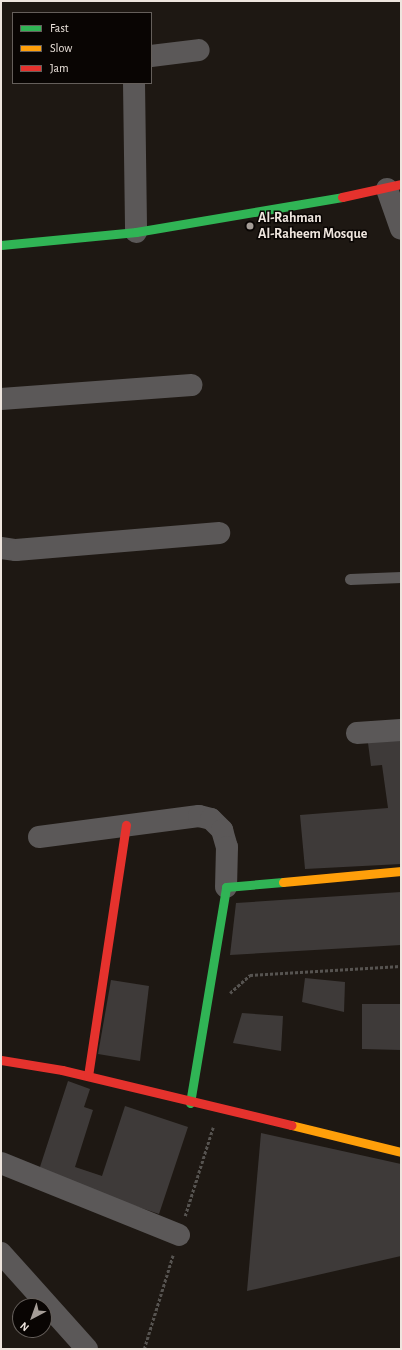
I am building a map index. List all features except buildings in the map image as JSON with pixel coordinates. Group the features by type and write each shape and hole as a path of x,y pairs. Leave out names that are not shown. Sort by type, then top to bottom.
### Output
{"street":[{"path":"152,56 199,50"},
{"path":"134,84 136,232"},
{"path":"1,245 136,232 394,187 401,229"},
{"path":"1,399 191,385"},
{"path":"1,548 16,550 218,533"},
{"path":"357,733 401,730"},
{"path":"40,837 198,816 211,819 222,830 227,847 226,887 207,1014 190,1103"},
{"path":"88,1076 126,825"},
{"path":"226,887 401,871"},
{"path":"1,1060 88,1076 190,1103 401,1152"},
{"path":"1,1163 179,1235"},
{"path":"1,1253 9,1275 87,1349"}],"lane":[{"path":"350,579 401,577"}],"path":[{"path":"207,1014 250,975 401,966"}],"traffic: fast":[{"path":"1,245 136,232 342,197"},
{"path":"190,1103 226,887 283,882"}],"traffic: slow":[{"path":"283,882 401,871"},
{"path":"291,1125 401,1152"}],"traffic: jam":[{"path":"342,197 401,184"},
{"path":"88,1076 126,825"},
{"path":"1,1060 62,1070 291,1125"}],"place":[{"name":"Al-Rahman Al-Raheem Mosque","path":"250,226"}]}
